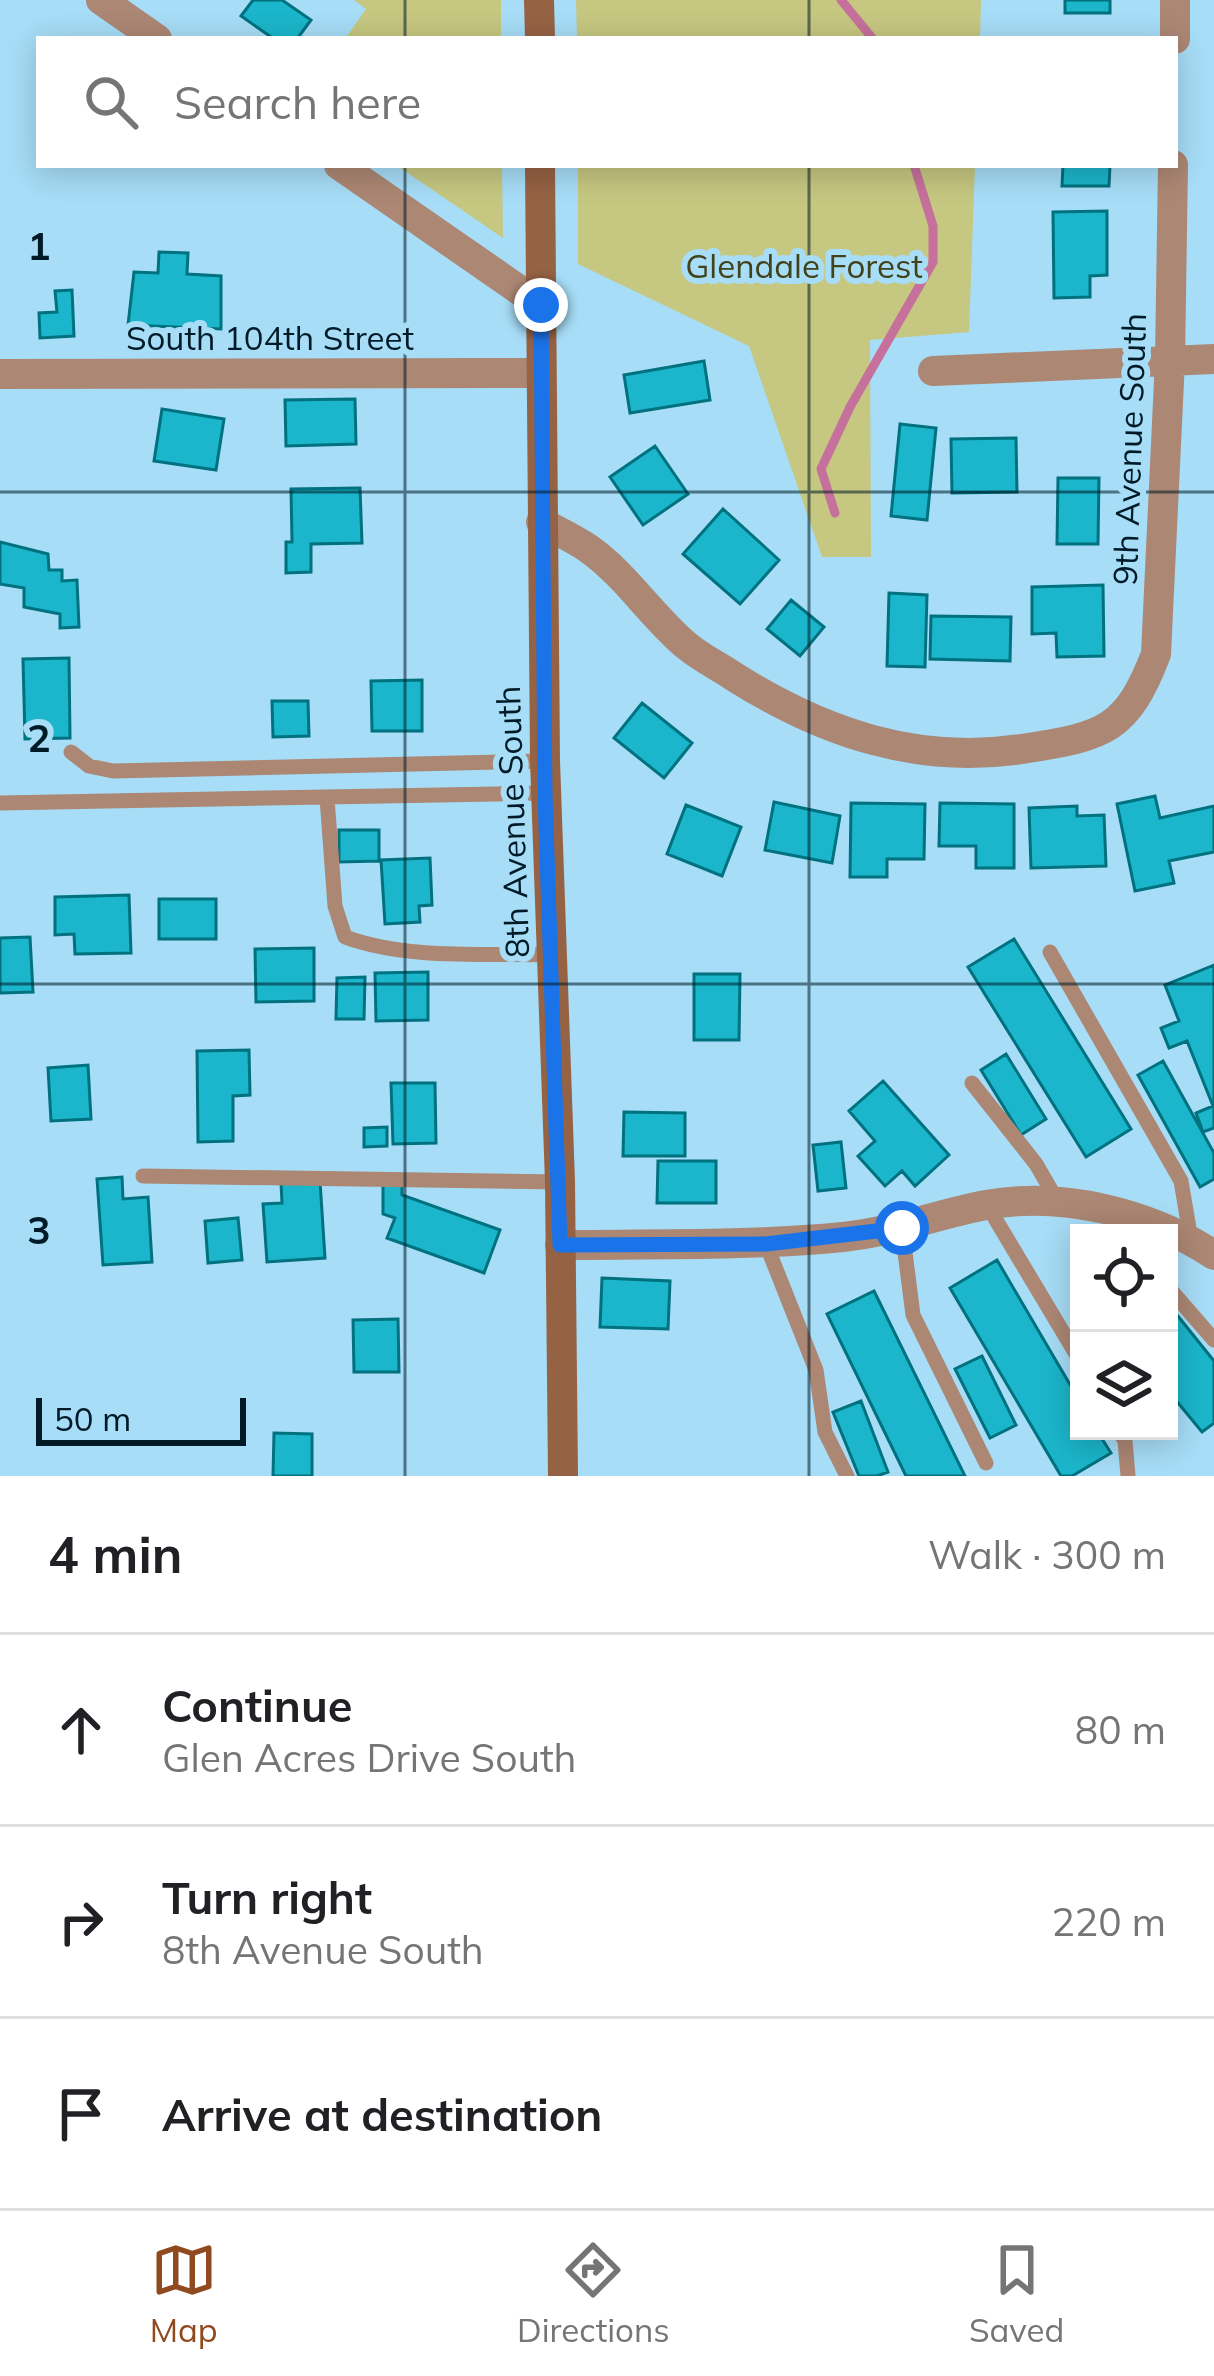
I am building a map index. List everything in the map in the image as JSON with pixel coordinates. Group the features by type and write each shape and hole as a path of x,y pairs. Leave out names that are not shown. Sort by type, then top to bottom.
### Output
{"street":[{"path":"101,0 154,36"},
{"path":"539,0 540,36"},
{"path":"1175,0 1175,36"},
{"path":"343,168 541,305"},
{"name":"8th Avenue South","path":"540,168 545,794 560,1182 563,1476"},
{"name":"9th Avenue South","path":"541,523 591,550 688,647 772,701 840,733 944,752 1016,750 1079,740 1116,724 1142,690 1156,654 1170,361 1173,168"},
{"path":"933,371 1214,359"},
{"name":"South 104th Street","path":"0,374 541,373"},
{"path":"560,1245 766,1244 902,1228 987,1205 1059,1204 1124,1213 1184,1239"}],"lane":[{"path":"71,752 89,766 113,771 545,761"},
{"path":"0,803 545,794"},
{"path":"327,798 335,907 345,937 421,951 551,955"},
{"path":"1050,952 1181,1181 1184,1239"},
{"path":"972,1083 1036,1164 1059,1204"},
{"path":"143,1176 560,1182"},
{"path":"987,1205 1070,1344"},
{"path":"902,1228 913,1315 986,1463"},
{"path":"766,1244 816,1370 825,1432 847,1476"},
{"path":"1178,1298 1214,1340"},
{"path":"1124,1440 1128,1476"}],"green space":[{"path":"354,0 501,0 501,36 347,36 366,9"},
{"path":"576,0 981,0 980,36 577,36"},
{"path":"400,168 502,168 503,238"},
{"name":"Glendale Forest","path":"578,168 975,168 969,332 870,340 871,557 822,557 749,346 578,264"}],"building":[{"path":"253,0 282,0 311,20 299,36 270,36 241,16"},
{"path":"1065,0 1110,0 1110,13 1065,13"},
{"path":"1063,168 1110,168 1109,186 1062,186"},
{"path":"1107,211 1107,275 1090,276 1090,297 1054,298 1053,212"},
{"path":"159,252 188,253 187,274 221,276 221,329 128,325 134,272 158,273"},
{"path":"72,290 74,336 40,338 39,313 57,312 55,291"},
{"path":"704,361 710,400 630,413 624,375"},
{"path":"355,399 356,444 286,446 285,400"},
{"path":"162,409 224,419 216,470 154,461"},
{"path":"900,424 936,428 927,520 891,516"},
{"path":"1016,438 1017,492 952,493 951,439"},
{"path":"655,446 688,494 643,525 610,477"},
{"path":"1058,478 1099,478 1098,544 1057,544"},
{"path":"360,488 362,543 311,544 311,572 286,573 286,542 292,542 291,489"},
{"path":"723,509 779,560 740,604 683,554"},
{"path":"0,542 48,554 49,570 62,570 62,581 77,580 79,627 60,628 60,614 24,607 24,588 0,584"},
{"path":"1103,585 1104,656 1057,657 1056,633 1032,634 1032,587"},
{"path":"889,593 927,595 925,667 887,666"},
{"path":"791,600 824,627 800,656 767,629"},
{"path":"931,616 1011,617 1010,661 930,659"},
{"path":"69,658 70,738 25,739 23,659"},
{"path":"422,680 422,731 372,731 371,681"},
{"path":"272,701 308,701 309,736 273,737"},
{"path":"642,703 692,743 664,778 614,738"},
{"path":"1155,796 1160,818 1214,806 1214,852 1169,861 1174,883 1135,891 1117,804"},
{"path":"774,802 840,816 832,863 765,850"},
{"path":"851,803 925,804 924,859 887,859 887,877 850,877"},
{"path":"940,803 1014,804 1014,868 976,868 976,846 939,846"},
{"path":"686,805 741,827 722,876 667,854"},
{"path":"1077,806 1077,816 1104,815 1106,866 1031,868 1029,808"},
{"path":"339,830 379,830 379,861 339,862"},
{"path":"430,858 432,905 419,906 420,922 385,924 381,860"},
{"path":"129,895 131,953 75,954 74,934 55,935 55,897"},
{"path":"159,899 216,899 216,939 159,939"},
{"path":"30,937 33,992 0,993 0,938"},
{"path":"1014,939 1131,1129 1086,1157 968,967"},
{"path":"314,948 314,1001 256,1002 255,949"},
{"path":"1214,965 1214,1128 1203,1132 1196,1113 1213,1106 1187,1041 1169,1048 1161,1028 1179,1021 1165,985"},
{"path":"428,972 428,1020 376,1021 375,973"},
{"path":"694,974 740,974 739,1040 694,1040"},
{"path":"365,977 364,1019 336,1019 337,978"},
{"path":"249,1050 250,1095 233,1096 233,1141 198,1142 197,1051"},
{"path":"1006,1054 1046,1119 1021,1135 981,1070"},
{"path":"1163,1061 1214,1153 1214,1179 1200,1187 1138,1075"},
{"path":"88,1065 91,1119 51,1121 48,1068"},
{"path":"883,1081 949,1155 915,1186 902,1171 885,1186 858,1156 875,1141 849,1111"},
{"path":"391,1083 435,1083 436,1143 393,1144"},
{"path":"624,1112 685,1113 685,1156 623,1156"},
{"path":"387,1127 387,1146 364,1147 364,1128"},
{"path":"841,1142 846,1188 818,1191 813,1145"},
{"path":"658,1161 716,1161 716,1203 657,1203"},
{"path":"122,1177 123,1199 148,1197 152,1262 103,1265 97,1179"},
{"path":"320,1181 325,1258 267,1262 263,1204 282,1203 281,1183"},
{"path":"383,1184 402,1184 402,1195 500,1230 484,1273 387,1238 395,1218 383,1214"},
{"path":"238,1218 242,1260 208,1263 205,1221"},
{"path":"997,1260 1070,1385 1070,1440 1103,1440 1111,1453 1072,1476 1061,1476 950,1288"},
{"path":"602,1278 670,1281 668,1329 600,1327"},
{"path":"874,1291 965,1476 906,1476 827,1314"},
{"path":"1178,1316 1214,1361 1214,1423 1202,1432 1178,1403"},
{"path":"398,1319 399,1372 354,1372 353,1320"},
{"path":"982,1356 1016,1425 990,1438 955,1369"},
{"path":"861,1401 888,1472 877,1476 859,1476 833,1412"},
{"path":"274,1433 312,1434 312,1476 273,1476"}],"waterway":[{"path":"841,0 871,36"},
{"path":"835,513 821,469 850,407 933,262 933,226 915,168"}],"route":[{"path":"541,305 545,794 560,1245 766,1244 902,1228"}]}
